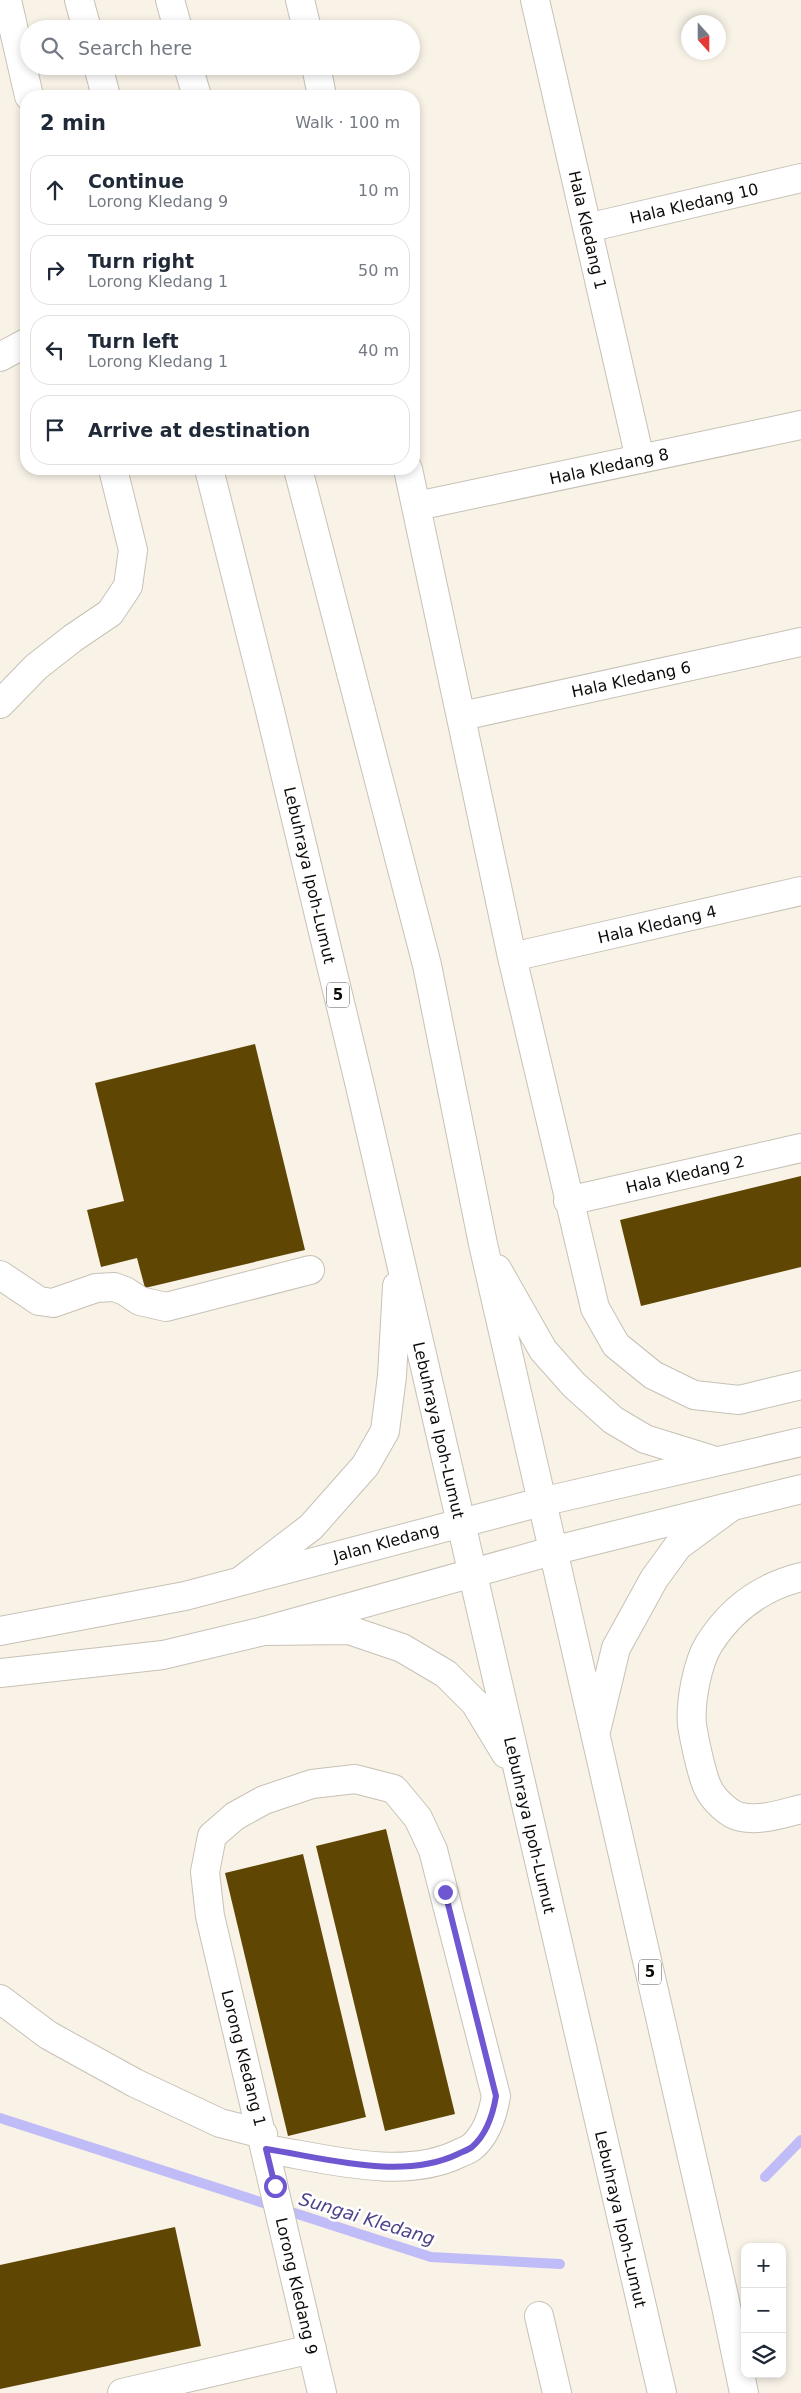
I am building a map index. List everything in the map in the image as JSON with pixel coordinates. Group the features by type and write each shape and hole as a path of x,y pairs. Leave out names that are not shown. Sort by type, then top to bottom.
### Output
{"main road":[{"path":"8,0 9,43 20,72"},
{"path":"79,0 85,20"},
{"path":"170,0 176,20"},
{"path":"300,0 305,20"},
{"name":"Hala Kledang 1","path":"535,0 640,459"},
{"path":"21,75 27,90"},
{"path":"100,75 104,90"},
{"path":"190,75 194,90"},
{"path":"318,75 321,90"},
{"name":"Hala Kledang 10","path":"588,228 801,178"},
{"path":"0,357 20,346"},
{"name":"Hala Kledang 8","path":"417,506 801,425"},
{"path":"0,704 36,668 73,638 110,613 128,586 132,550 113,475"},
{"name":"Lebuhraya Ipoh-Lumut","path":"211,475 271,715 398,1253 662,2393"},
{"name":"5","path":"300,475 427,965 483,1244 721,2282 744,2393"},
{"path":"409,475 512,957 568,1201 595,1308 616,1346 653,1374 694,1395 739,1400 801,1385"},
{"name":"Hala Kledang 6","path":"462,716 801,642"},
{"name":"Hala Kledang 4","path":"512,957 801,891"},
{"name":"Hala Kledang 2","path":"568,1201 801,1148"},
{"path":"483,1244 543,1350 574,1385 613,1420 645,1439 716,1462"},
{"path":"243,1579 311,1527 365,1466 385,1431 392,1376 398,1253"},
{"path":"0,1275 39,1301 53,1303 96,1288 114,1287 125,1291 140,1301 166,1307 310,1270"},
{"name":"Jalan Kledang","path":"0,1630 185,1596 460,1522 801,1442"},
{"path":"0,1673 163,1655 264,1631 552,1551 801,1489"},
{"path":"595,1735 616,1648 654,1579 678,1546 731,1506"},
{"path":"801,1576 778,1582 737,1608 708,1646 694,1687 692,1725 708,1787 720,1804 740,1817 771,1817 801,1809"},
{"path":"264,1631 349,1630 402,1648 446,1674 475,1703 518,1775"},
{"name":"Lorong Kledang 1","path":"0,1999 48,2035 135,2083 264,2142 356,2163 406,2168 442,2162 472,2147 492,2119 496,2096 435,1859 418,1818 394,1789 355,1779 312,1784 264,1800 236,1816 212,1836 205,1872 210,1916 264,2142"},
{"name":"Lorong Kledang 9","path":"264,2142 322,2393"},
{"path":"539,2316 557,2393"},
{"path":"122,2393 312,2350"}],"building":[{"path":"255,1044 305,1250 145,1288 137,1258 101,1267 87,1210 124,1201 95,1083"},
{"path":"801,1176 801,1267 641,1306 620,1220"},
{"path":"386,1829 455,2114 385,2131 316,1846"},
{"path":"303,1854 366,2117 288,2136 225,1873"},
{"path":"175,2227 201,2346 0,2389 0,2265"}],"waterway":[{"name":"Sungai Kledang","path":"0,2118 431,2257 560,2264"},
{"name":"Sungai Kledang","path":"765,2177 801,2140"}],"route":[{"path":"275,2186 266,2149 356,2163 406,2168 442,2162 472,2147 492,2119 496,2096 445,1892"}]}
